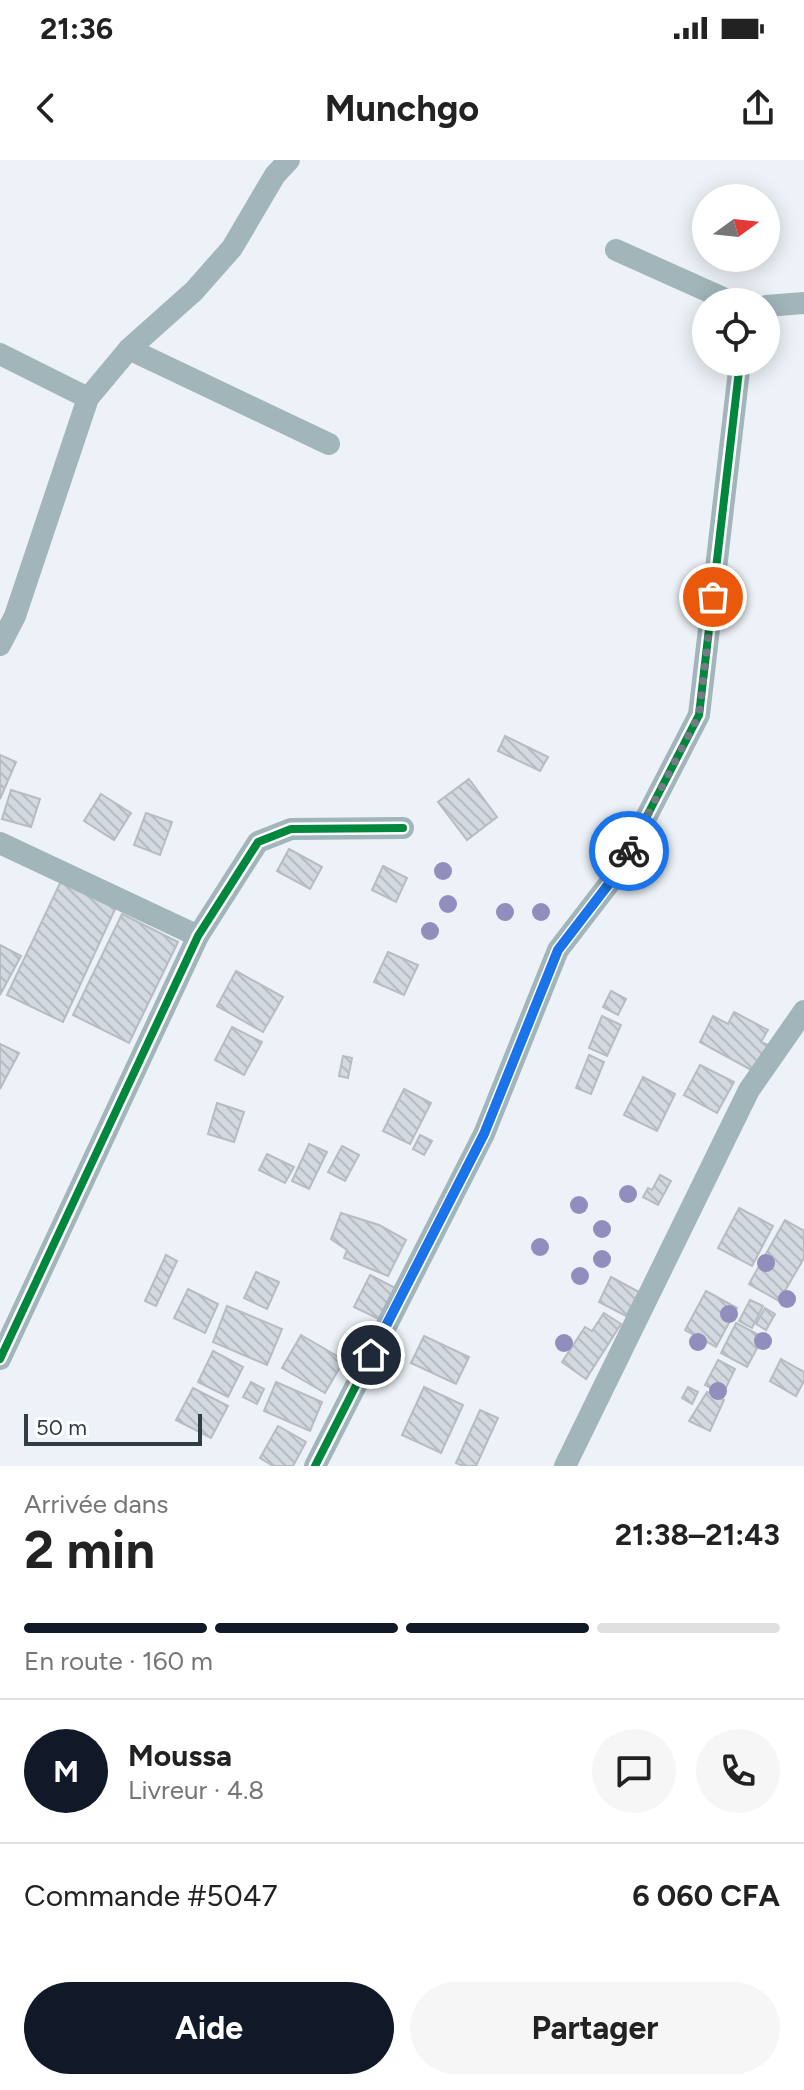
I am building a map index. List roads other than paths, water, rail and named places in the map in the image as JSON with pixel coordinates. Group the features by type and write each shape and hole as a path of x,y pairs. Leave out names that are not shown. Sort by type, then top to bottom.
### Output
{"street":[{"path":"0,645 15,616 88,398 129,349 194,291 232,248 275,175 289,160"},
{"path":"616,250 701,288"},
{"path":"780,305 804,303"},
{"path":"129,349 329,444"},
{"path":"0,354 88,398"},
{"path":"315,1466 484,1134 558,950 618,872 699,715 738,376"},
{"path":"0,1359 198,936 258,842 291,829 403,828"},
{"path":"0,843 198,936"},
{"path":"565,1466 743,1102 804,1011"}]}
